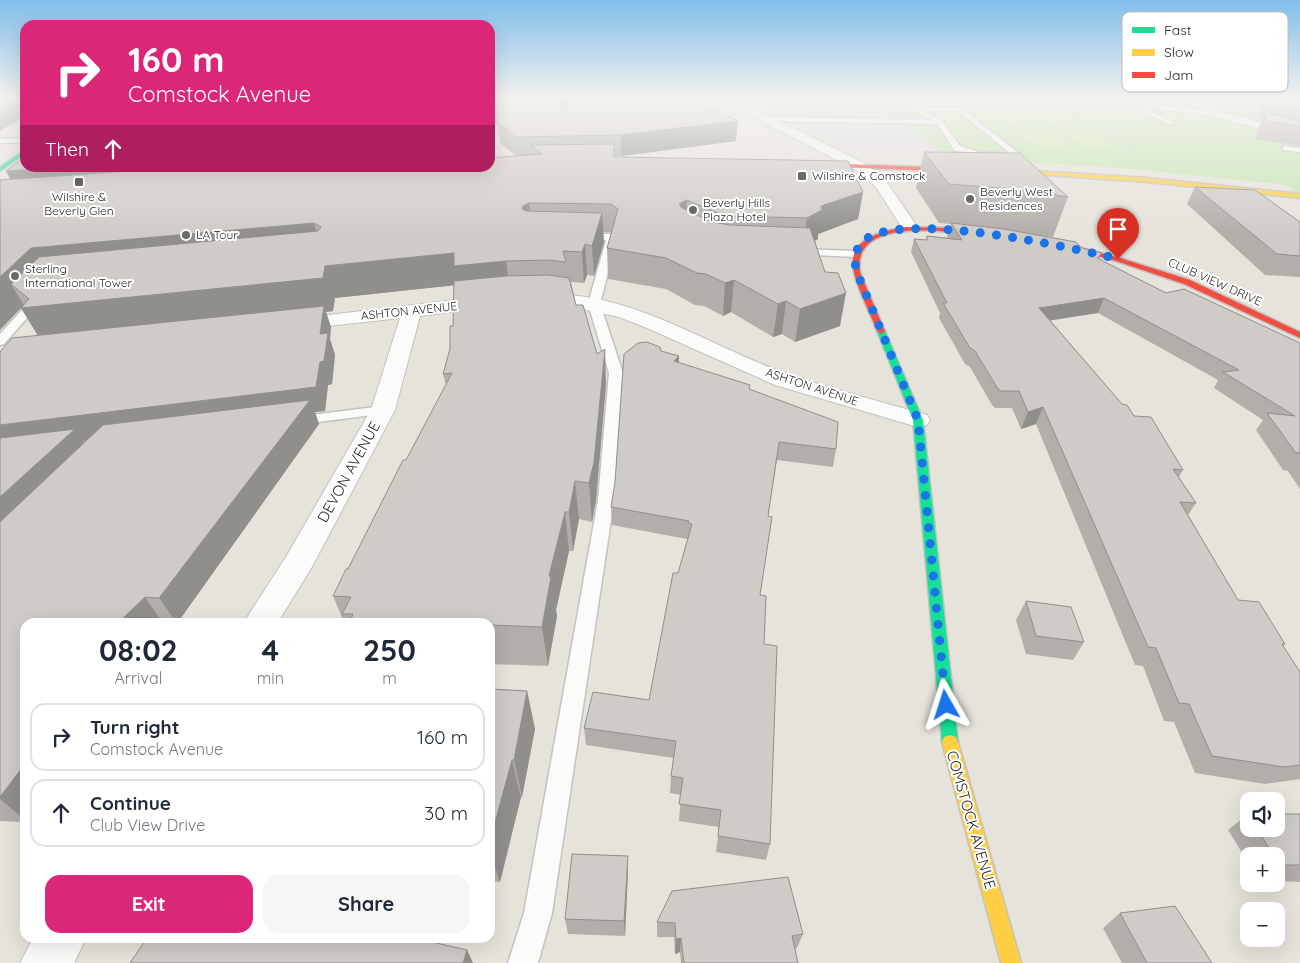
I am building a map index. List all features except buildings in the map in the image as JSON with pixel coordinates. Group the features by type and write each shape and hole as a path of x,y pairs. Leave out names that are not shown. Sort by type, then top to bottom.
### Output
{"street":[{"path":"816,144 861,166 881,184 890,201 910,228"},
{"path":"2,166 20,155"},
{"path":"801,165 968,170"},
{"path":"988,171 1107,177 1300,196"},
{"path":"856,254 857,249 866,240 890,230 910,228 996,235"},
{"name":"CLUB VIEW DRIVE","path":"1052,244 1118,259 1187,282 1300,335"},
{"name":"COMSTOCK AVENUE","path":"856,254 856,270 918,420 950,743 1012,963"},
{"name":"ASHTON AVENUE","path":"274,326 514,300 551,299 594,304 654,322 772,376 918,420"},
{"name":"DEVON AVENUE","path":"264,618 297,565 383,410 408,328 411,311"},
{"path":"46,963 59,943"}],"lane":[{"path":"954,144 957,148 978,154 1018,156 1003,144"},
{"path":"1286,148 1300,150"},
{"path":"523,963 538,913 606,500 616,373 594,304 612,237 562,237"},
{"path":"784,252 856,254"},
{"path":"0,340 46,290"},
{"path":"284,423 383,410"}],"path":[{"path":"1126,144 1147,158"}],"shaded area":[{"path":"833,144 932,144 945,154 850,152"}],"green space":[{"path":"932,144 1300,144 1300,197 1287,185 1132,169 952,157"},
{"path":"1037,144 1063,144 1072,150 1046,150"},
{"path":"1082,144 1107,144 1118,150 1092,150"}],"traffic: fast":[{"path":"0,169 20,155"},
{"path":"881,331 918,420 950,742"}],"traffic: slow":[{"path":"1004,171 1147,180 1300,196"},
{"path":"950,742 1011,963"}],"traffic: jam":[{"path":"814,165 958,170"},
{"path":"881,331 856,270 858,252 868,240 885,233 906,229 951,230 985,234"},
{"path":"1065,246 1118,259 1187,282 1300,335"}],"place":[{"name":"Wilshire & Comstock","path":"802,176"},
{"name":"Wilshire & Beverly Glen","path":"79,182"},
{"name":"Beverly West Residences","path":"970,199"},
{"name":"Beverly Hills Plaza Hotel","path":"693,210"},
{"name":"LA Tour","path":"186,235"},
{"name":"Sterling International Tower","path":"15,276"}],"route":[{"path":"946,705 918,420 856,270 854,259 857,249 866,240 877,234 890,230 910,228 971,232 1019,238 1118,259"}]}
